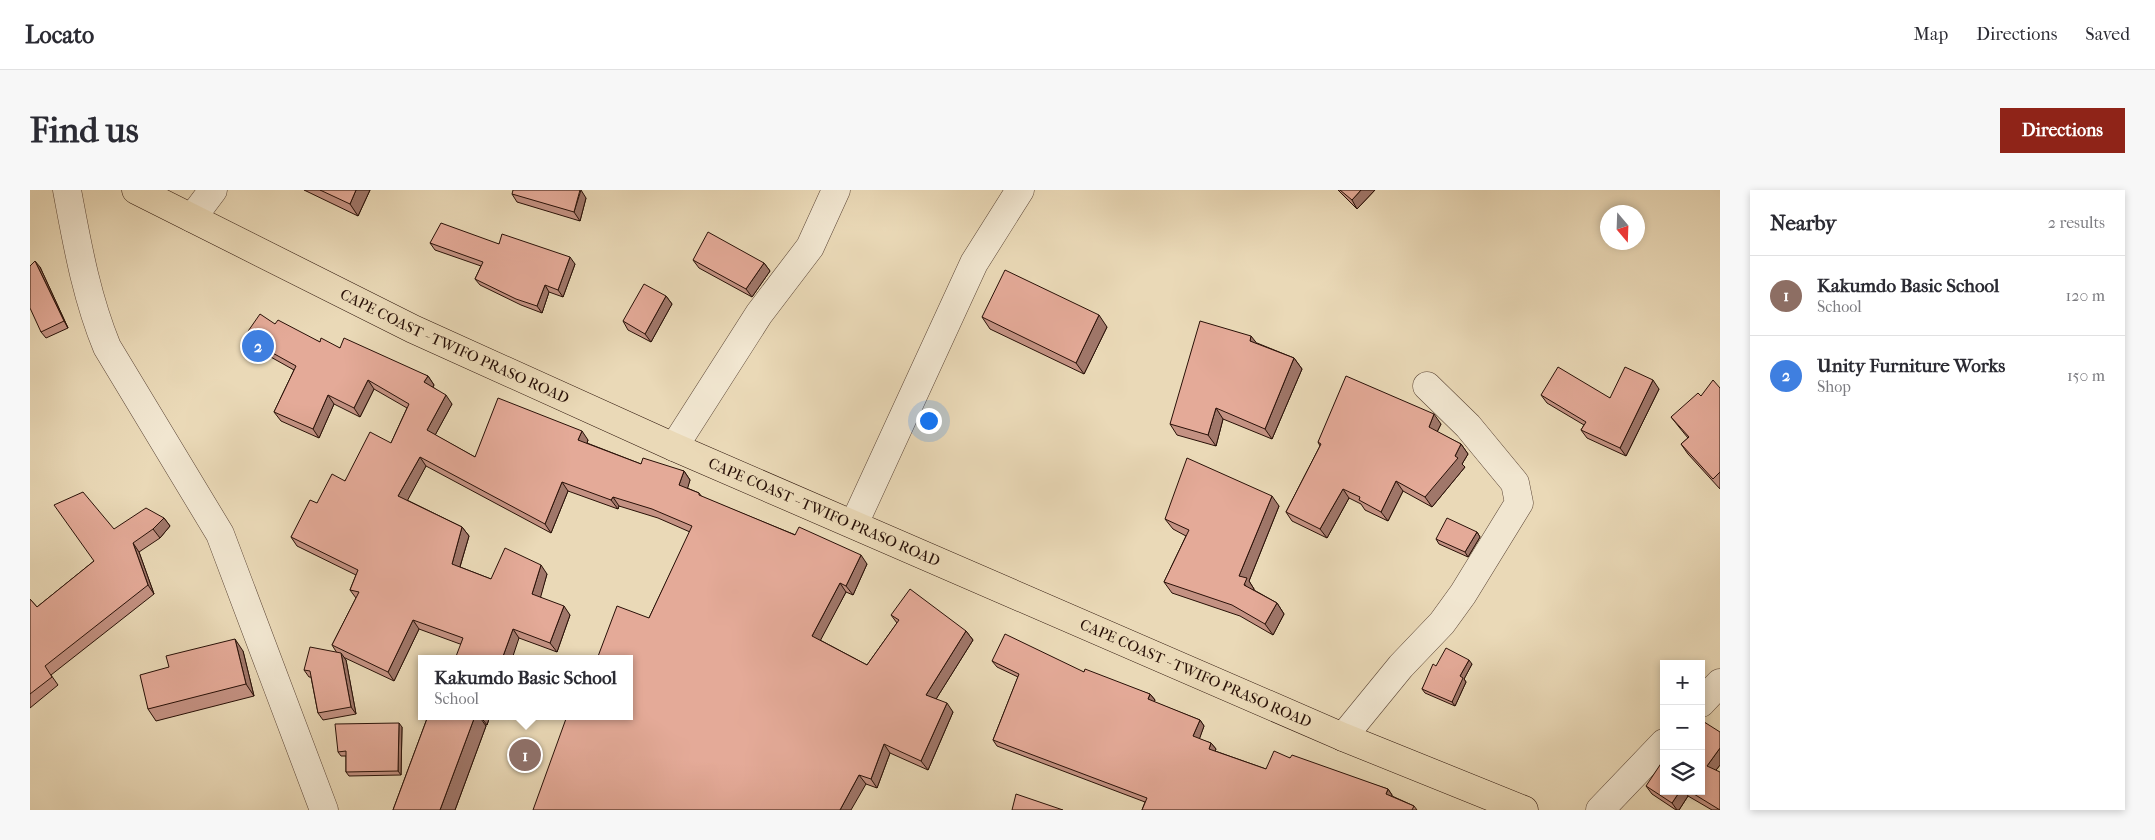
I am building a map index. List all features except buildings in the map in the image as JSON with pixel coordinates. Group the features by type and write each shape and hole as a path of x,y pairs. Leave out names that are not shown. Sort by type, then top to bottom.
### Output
{"main road":[{"name":"CAPE COAST - TWIFO PRASO ROAD","path":"136,190 412,329 674,447 1342,737 1524,810"}],"street":[{"path":"67,190 86,287 95,318 107,347 220,534 317,808"},
{"path":"192,218 212,190"},
{"path":"674,447 760,314 810,247 836,190"},
{"path":"854,524 974,263 1020,190"},
{"path":"1342,737 1401,666 1442,623 1463,594 1519,504 1516,483 1468,426 1427,386"},
{"path":"1705,699 1720,683"},
{"path":"1600,810 1660,747"}],"place":[{"name":"Unity Furniture Works","path":"258,346"},
{"name":"Kakumdo Basic School","path":"525,755"}]}
